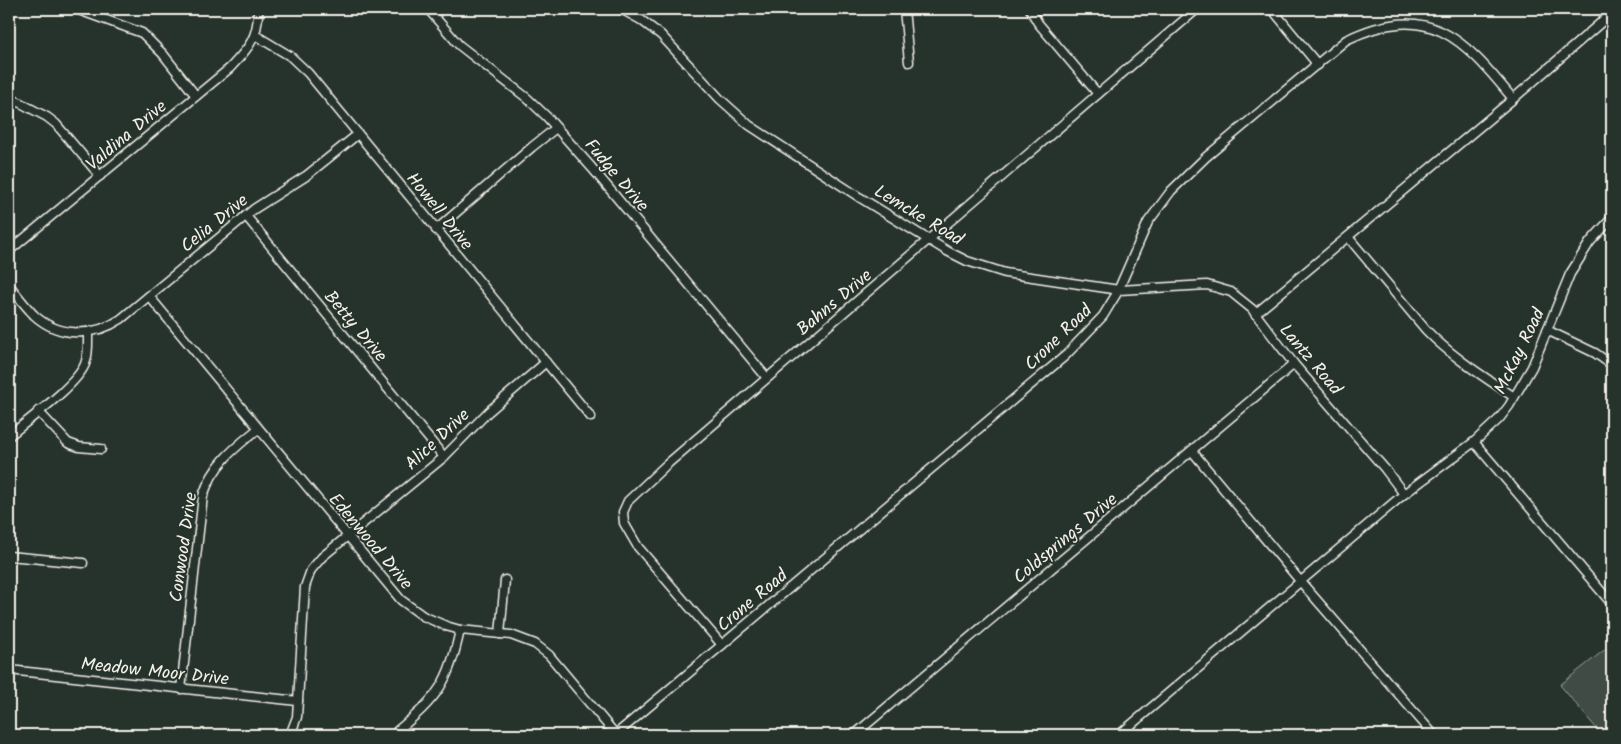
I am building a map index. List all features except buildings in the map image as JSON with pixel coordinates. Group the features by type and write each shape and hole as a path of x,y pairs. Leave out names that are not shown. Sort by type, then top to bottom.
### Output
{"street":[{"path":"76,9 142,33 163,54 196,96"},
{"path":"256,35 258,9"},
{"name":"Fudge Drive","path":"428,9 459,45 527,98 556,128 592,168 767,378"},
{"name":"Lemcke Road","path":"621,9 642,20 661,35 720,99 749,125 806,164 929,240 967,261 986,268 1038,279 1119,290 1207,285 1230,292 1241,299 1255,314"},
{"path":"904,9 909,62"},
{"path":"1030,9 1038,23 1098,94"},
{"name":"Bahns Drive","path":"722,644 638,547 626,528 624,512 628,501 638,490 767,378 1197,9"},
{"path":"1272,9 1318,65"},
{"path":"1255,314 1513,99 1612,13"},
{"name":"Crone Road","path":"615,735 1065,356 1084,338 1102,316 1119,290 1148,222 1171,191 1206,157 1352,37 1379,22 1404,17 1423,19 1446,28 1465,42 1513,99"},
{"name":"Valdina Drive","path":"9,251 230,68 247,49 256,35"},
{"name":"Howell Drive","path":"256,35 296,61 308,73 591,417"},
{"path":"9,97 47,117 56,124 100,176"},
{"path":"436,230 556,128"},
{"name":"Celia Drive","path":"88,333 102,330 114,324 260,205 306,176 358,134"},
{"name":"Betty Drive","path":"246,216 444,456"},
{"name":"McKay Road","path":"1404,494 1474,442 1498,418 1514,397 1532,367 1570,274 1590,242 1612,218"},
{"path":"1348,237 1419,323 1439,344 1464,364 1514,397"},
{"path":"9,285 35,316 46,324 63,331 88,333 87,356 80,373 9,436"},
{"name":"Edenwood Drive","path":"149,296 347,537 406,604 423,616 446,626 460,630 523,638 534,644 549,655 615,735"},
{"name":"Lantz Road","path":"1255,314 1294,364 1385,469 1404,494"},
{"path":"1547,330 1583,346 1612,365"},
{"name":"Alice Drive","path":"290,735 296,721 307,580 311,570 317,562 444,456 488,412 546,362"},
{"name":"Coldsprings Drive","path":"854,735 1294,364"},
{"path":"38,411 68,443 79,447 101,449"},
{"name":"Conwood Drive","path":"181,689 203,496 210,478 221,461 258,429"},
{"path":"1474,442 1612,604"},
{"path":"1192,451 1301,582 1434,735"},
{"path":"1119,735 1404,494"},
{"path":"9,556 83,563"},
{"path":"500,634 504,580"},
{"path":"397,731 429,703 445,680 455,656 460,630"},
{"name":"Meadow Moor Drive","path":"9,670 298,701"}],"shaded area":[{"path":"1612,644 1612,735 1602,735 1560,685"}]}
